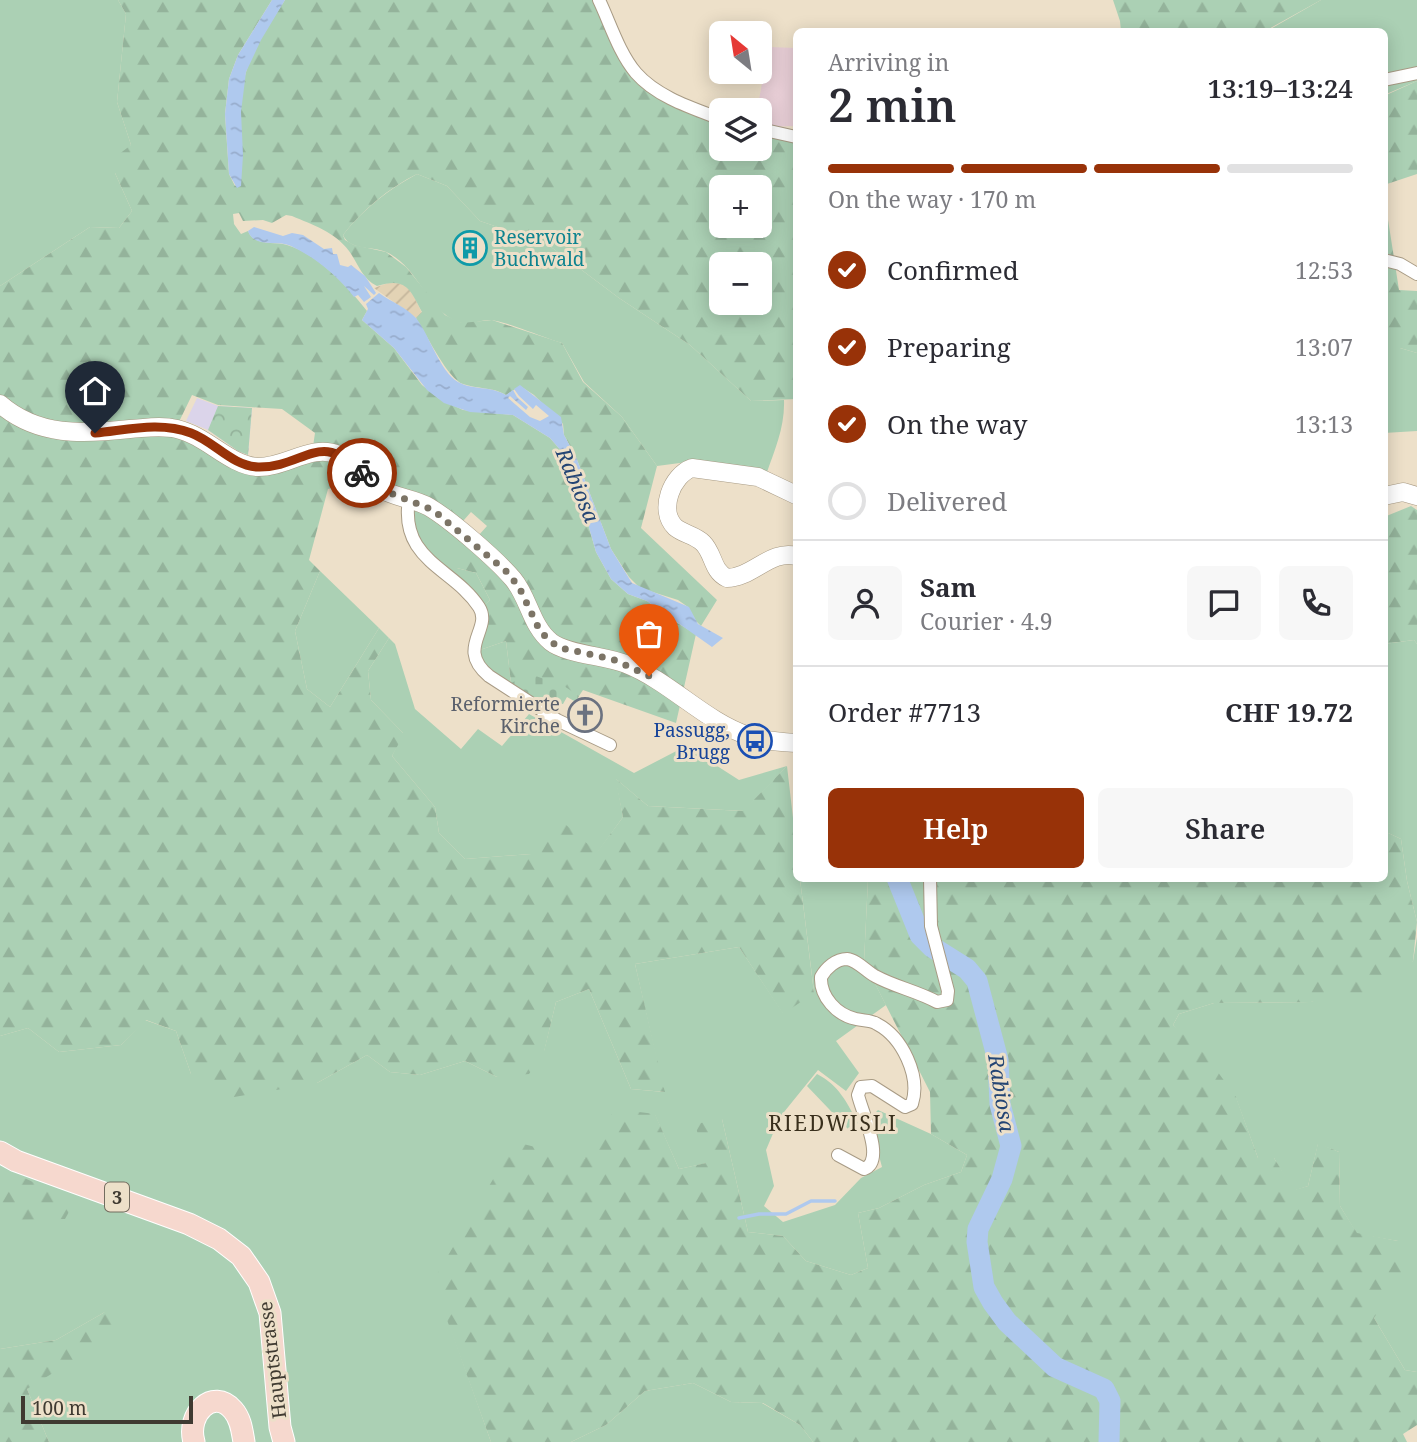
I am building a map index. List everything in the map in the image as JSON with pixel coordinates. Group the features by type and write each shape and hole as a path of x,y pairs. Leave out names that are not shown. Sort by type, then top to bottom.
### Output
{"main road":[{"name":"Hauptstrasse","path":"0,1152 16,1161 189,1224 210,1233 231,1247 253,1272 268,1303 280,1427 284,1442"},
{"name":"Hauptstrasse","path":"194,1442 191,1430 194,1418 202,1407 215,1403 222,1403 233,1409 239,1420 244,1442"}],"street":[{"path":"599,0 630,65 641,79 663,94 709,114"},
{"path":"1388,79 1417,73"},
{"path":"772,132 793,136"},
{"path":"1388,261 1400,264 1417,274"},
{"path":"0,404 32,424 66,433 176,428 201,437 234,460 256,467 279,464 312,453 332,452 349,461 380,489 437,513 507,572 519,587 540,631 556,646 634,667 725,725 747,735 793,743"},
{"path":"793,494 751,475 692,468 675,480 668,509 674,526 700,540 719,573 727,578 743,575 782,555 793,556"},
{"path":"1388,495 1403,492 1417,496"},
{"path":"409,499 408,522 414,540 434,565 480,609 482,618 474,652 481,668 489,676 558,720 610,745"},
{"path":"838,1155 863,1169 870,1167 874,1150 858,1095 862,1087 872,1086 904,1106 910,1106 914,1099 912,1075 902,1049 878,1024 850,1017 836,1010 824,993 821,977 829,966 840,960 850,959 879,978 915,990 937,1002 948,998 931,926 930,882"}],"shaded area":[{"path":"772,47 793,48 793,126 772,127 772,98 759,98 762,84 772,84"},
{"path":"391,282 402,284 411,290 422,313 416,318 374,288"},
{"path":"197,398 218,406 252,408 248,455 208,430 186,421"}],"green space":[{"path":"0,0 118,0 126,14 117,102 131,145 115,173 132,211 119,228 90,227 0,286"},
{"path":"118,0 272,0 238,55 229,79 225,114 229,174 235,186 241,181 240,112 246,72 258,44 285,0 599,0 641,79 709,113 709,161 772,161 772,132 793,136 793,399 751,401 690,345 619,298 547,244 480,221 447,186 417,174 377,200 343,235 345,240 354,245 386,252 406,267 445,315 462,323 492,320 562,343 583,382 622,417 657,466 641,528 717,600 701,626 688,607 678,600 640,588 629,577 611,549 576,457 564,435 563,424 534,395 520,386 506,395 457,381 418,322 416,318 422,312 410,291 401,284 377,286 372,283 343,244 330,234 292,216 286,215 272,223 263,220 243,221 239,213 233,214 234,224 241,234 248,231 260,241 299,249 332,273 367,311 362,320 394,348 422,385 438,398 463,410 513,415 550,438 563,453 596,552 611,579 628,594 647,601 696,634 676,723 583,690 579,696 568,691 511,683 506,641 474,652 480,609 490,600 476,573 457,568 453,564 487,526 471,512 456,529 366,478 328,489 309,560 320,571 295,631 307,689 330,707 379,628 389,638 368,671 371,700 404,734 392,756 435,807 439,833 465,859 531,854 556,816 597,852 623,817 615,778 648,806 743,811 787,766 793,818 793,882 800,882 814,993 783,1014 739,947 635,964 665,1092 631,1089 589,989 556,1002 544,1052 529,1074 497,1077 465,1061 420,1075 390,1072 367,1055 317,1083 234,1097 191,1074 176,1031 146,1020 121,1045 59,1052 28,1028 0,1036 0,286 90,227 119,228 132,211 115,173 114,158 131,145 117,102 126,14","holes":["192,395 218,405 282,409 315,433 312,453 241,463 176,428"]},
{"path":"1113,0 1321,0 1270,28 1121,28"},
{"path":"1321,0 1417,0 1417,81 1388,93 1388,28 1272,28"},
{"path":"1417,81 1417,174 1388,184 1388,94"},
{"path":"417,174 447,186 480,221 547,244 619,298 690,345 751,401 784,400 781,429 766,475 695,461 657,466 622,417 584,382 562,343 497,321 458,322 438,308 397,258 380,250 356,246 346,240 343,235 367,209 396,186"},
{"path":"1388,220 1399,290 1417,291 1417,353 1388,348"},
{"path":"1388,348 1417,353 1417,431 1388,433"},
{"path":"218,406 252,408 248,455 208,430"},
{"path":"425,505 473,543 457,568 476,573 490,600 480,609 434,565 407,514"},
{"path":"1411,506 1417,510 1417,644 1414,640 1388,643 1388,515"},
{"path":"320,571 379,628 330,707 307,689 295,631"},
{"path":"389,638 395,644 415,709 461,749 478,729 502,746 529,714 634,773 686,746 739,780 787,766 744,811 648,806 616,779 623,817 597,853 465,859 439,833 435,807 392,756 403,733 371,700 368,671"},
{"path":"1414,640 1417,644 1417,922 1401,839 1388,833 1388,643"},
{"path":"506,641 511,683 489,676 474,652"},
{"path":"530,674 564,686 579,696 576,702 567,697 563,704 547,703 511,683"},
{"path":"1388,833 1401,839 1417,922 1413,961 1402,971 1367,994 1311,1002 1214,1003 1179,1014 1173,1025 1204,1053 1236,1097 1258,1158 1274,1158 1294,1190 1308,1186 1318,1143 1339,1152 1340,1206 1357,1233 1398,1241 1409,1260 1374,1318 1405,1370 1417,1372 1417,1425 1403,1434 1407,1442 813,1442 800,1425 763,1403 731,1402 693,1383 645,1391 606,1425 571,1442 491,1442 433,1281 515,1142 584,1159 615,1109 655,1114 679,1169 706,1163 695,1124 722,1119 748,1232 783,1236 806,1261 851,1275 868,1268 858,1213 879,1208 924,1185 961,1172 967,1155 931,1134 930,1092 864,962 868,882 1388,882"},
{"path":"800,882 868,882 864,962 886,1005 836,1041 859,1073 846,1091 818,1070 780,1117 766,1150 774,1186 764,1206 783,1222 835,1205 861,1178 882,1167 869,1119 878,1110 931,1134 967,1155 961,1172 924,1185 879,1208 858,1213 868,1268 851,1275 806,1261 783,1236 748,1232 722,1119 707,1163 679,1169 655,1115 584,1159 434,1281 491,1442 49,1442 27,1389 105,1312 56,1340 0,1349 0,1036 28,1028 59,1052 121,1045 145,1020 176,1031 191,1074 317,1083 367,1055 390,1072 420,1075 465,1061 497,1077 544,1051 556,1002 589,989 631,1089 664,1092 635,964 739,947 783,1013 814,992"},
{"path":"1417,937 1417,1372 1405,1370 1374,1318 1398,1241 1357,1234 1340,1206 1339,1152 1318,1144 1308,1186 1293,1191 1274,1158 1258,1158 1236,1098 1173,1025 1179,1014 1214,1003 1311,1002 1413,961"},
{"path":"817,1074 837,1089 850,1108 858,1123 849,1130 807,1086"},
{"path":"0,1167 75,1201 65,1219 0,1220"},
{"path":"105,1312 121,1320 124,1329 27,1389 49,1442 0,1442 0,1349 56,1340"},
{"path":"693,1383 731,1402 762,1403 800,1425 813,1442 571,1442 606,1425 645,1391"}],"water":[{"path":"272,0 285,0 246,72 241,112 241,186 237,188 229,174 225,114 229,79 238,55"},
{"path":"254,227 283,236 292,233 303,235 324,249 332,248 340,265 351,265 365,276 376,293 374,295 364,286 371,297 364,302 358,295 354,297 333,274 300,251 285,244 255,240 248,231"},
{"path":"379,293 416,318 440,362 458,382 506,395 513,390 528,407 526,410 510,396 508,398 530,417 540,421 549,416 536,405 533,409 519,396 514,389 520,385 561,417 564,435 576,457 611,549 632,583 689,607 698,624 723,638 712,647 647,601 628,594 611,579 596,552 563,453 550,438 513,415 470,412 444,403 427,390 394,348 362,320 368,309 366,304"}],"waterway":[{"name":"Rabiosa","path":"899,882 920,935 932,947 967,969 977,981 998,1060 1000,1104 1011,1146 1002,1179 978,1229 977,1242 984,1287 1007,1322 1055,1367 1104,1389 1110,1401 1109,1442"},
{"path":"739,1218 759,1214 786,1214 811,1201 835,1201"}],"way so far":[{"path":"362,473 380,489 433,510 507,572 528,602 540,631 556,646 612,659 649,676"}],"place":[{"name":"Reservoir Buchwald","path":"470,248"},
{"name":"Reformierte Kirche","path":"585,715"},
{"name":"Passugg, Brugg","path":"755,741"}],"district":[{"name":"RIEDWISLI","path":"833,1123"}],"route":[{"path":"95,433 169,427 201,437 234,460 249,466 271,466 322,451 344,457 362,473"}]}
